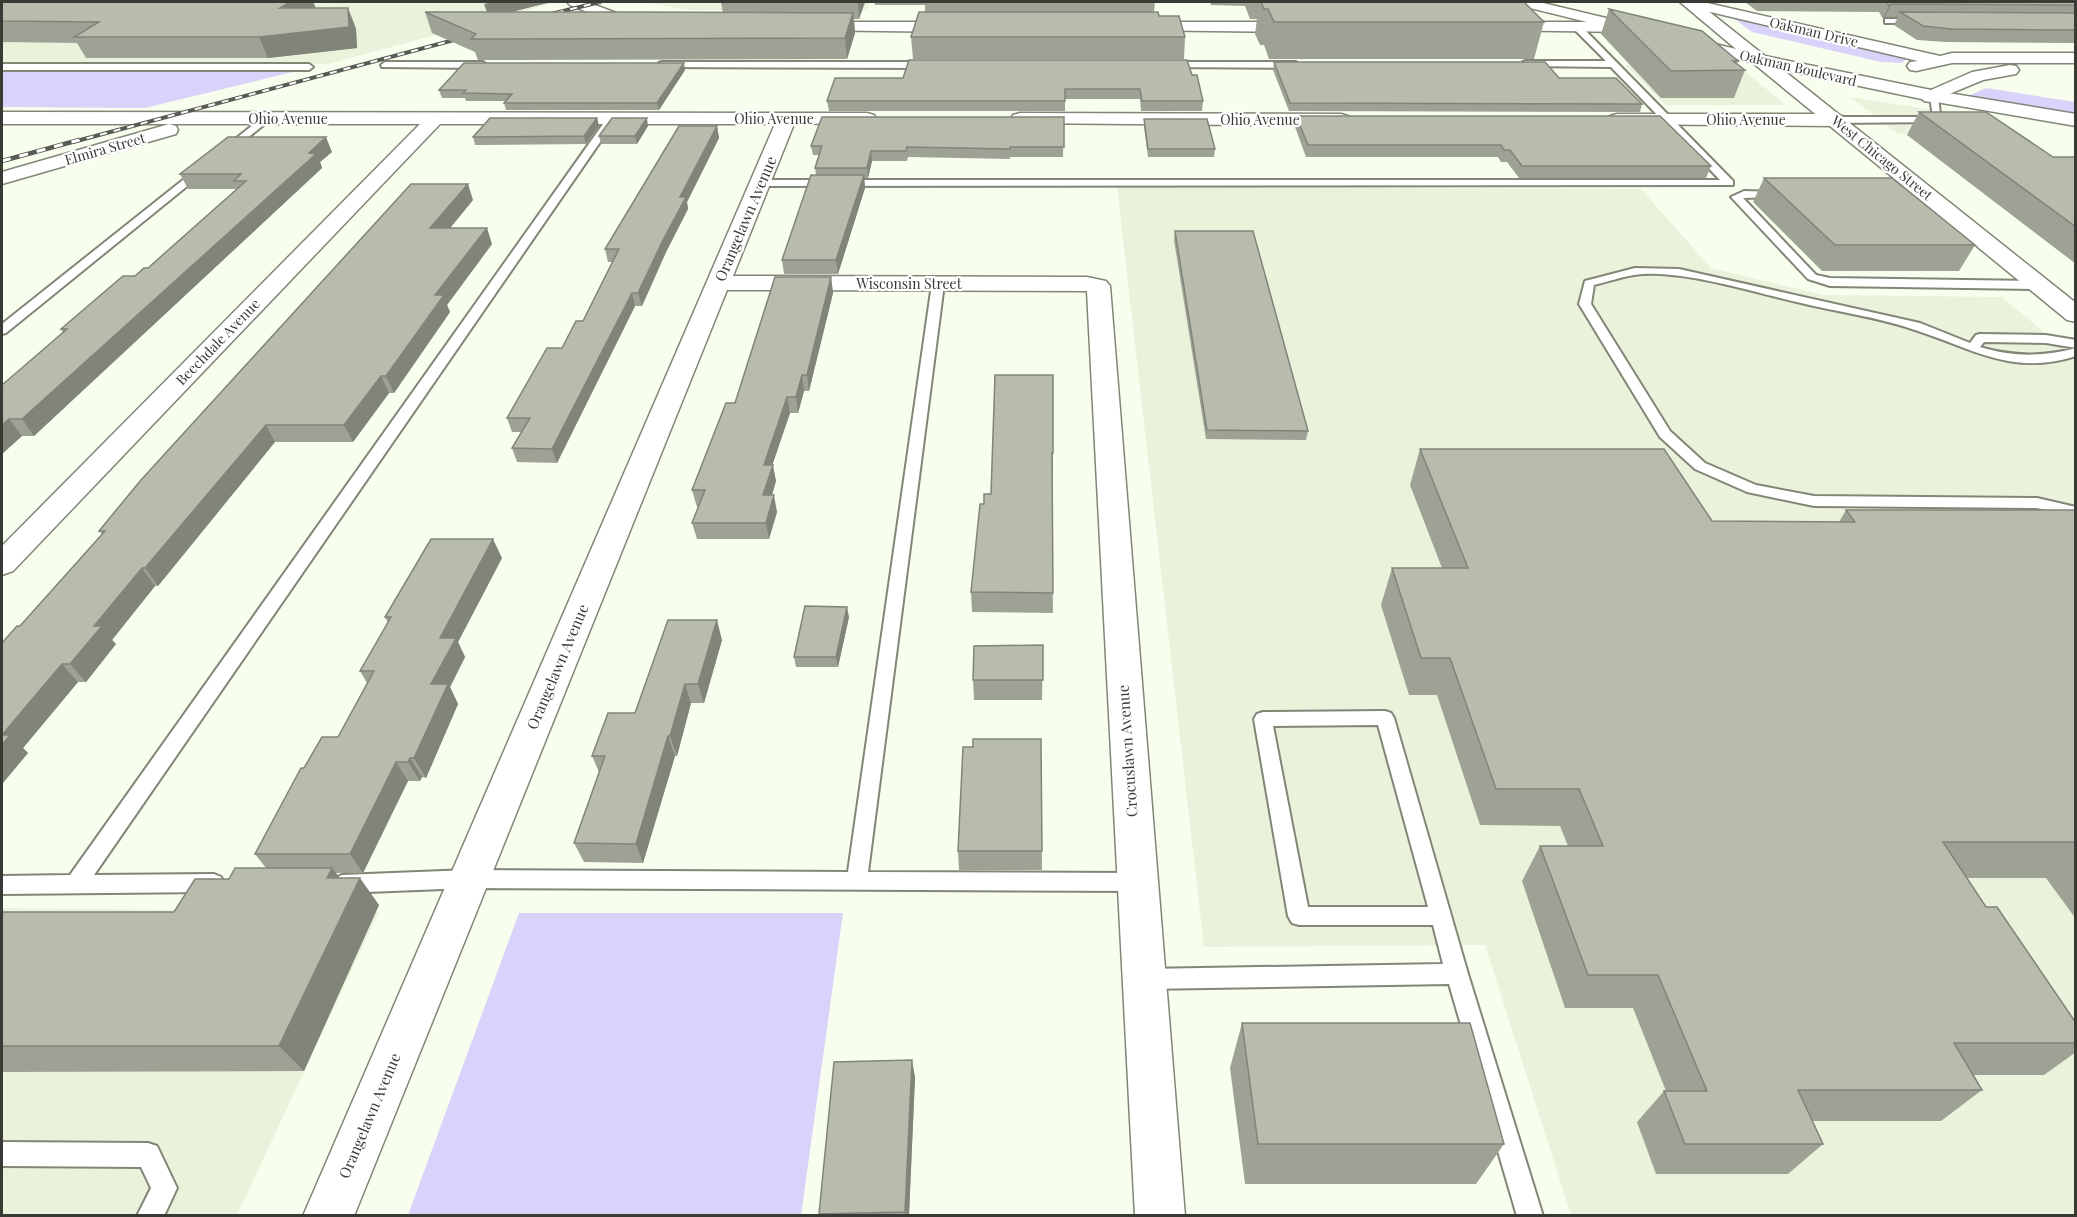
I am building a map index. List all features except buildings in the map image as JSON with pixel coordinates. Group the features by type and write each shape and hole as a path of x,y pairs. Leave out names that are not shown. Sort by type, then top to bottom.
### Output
{"street":[{"path":"575,2 606,14 639,23 658,18 626,5 606,14"},
{"path":"1523,2 1576,21"},
{"name":"West Chicago Street","path":"1689,2 2076,315"},
{"name":"Oakman Drive","path":"1689,2 1937,60"},
{"path":"1476,27 1501,19 1576,21 1587,10 1608,9"},
{"name":"Oakman Boulevard","path":"1682,20 1755,37"},
{"path":"1122,21 1317,21"},
{"name":"Oakman Boulevard","path":"1576,21 1624,27 1761,60 1932,97 1979,110 2076,120"},
{"path":"799,22 970,22"},
{"path":"1810,71 1802,66 1801,59 1822,56"},
{"path":"2008,88 1902,70 1937,60 2076,58"},
{"path":"1932,97 1966,81 1995,71 2076,70"},
{"path":"1806,96 1816,89 1830,87 1911,93"},
{"name":"Ohio Avenue","path":"2,118 883,119"},
{"name":"Elmira Street","path":"2,178 208,119"},
{"name":"Beechdale Avenue","path":"2,564 435,119"},
{"name":"Orangelawn Avenue","path":"328,1215 788,119"},
{"name":"Ohio Avenue","path":"1002,119 1359,120"},
{"name":"Ohio Avenue","path":"1597,120 1835,120"},
{"name":"Wisconsin Street","path":"719,283 1087,284 1098,286"},
{"name":"Crocuslawn Avenue","path":"1098,286 1160,1215"}],"lane":[{"path":"761,183 1729,183 1614,64 1576,21"},
{"path":"1888,21 1923,21"},
{"path":"1161,65 1304,64"},
{"path":"1518,64 1614,64"},
{"path":"385,65 492,65"},
{"path":"647,65 946,65"},
{"path":"2,67 309,67"},
{"path":"1932,97 1938,120"},
{"path":"2,330 266,119"},
{"path":"76,884 610,119"},
{"path":"1835,120 1949,120"},
{"path":"1903,194 1926,193"},
{"path":"1790,194 1744,194 1736,197 1812,277 1830,282 2038,285"},
{"path":"2076,352 2061,358 2001,357 1973,349 1916,326 1679,272 1635,270 1590,283 1585,304 1665,434 1700,466 1752,489 1814,501 2037,503 2076,512"},
{"path":"857,881 938,284"},
{"path":"1973,349 1980,338 2046,339 2076,344"},
{"path":"1440,916 1299,916 1263,718 1385,718 1440,916 1530,1215"},
{"path":"318,884 387,884 469,879 1136,882"},
{"path":"2,885 237,883"},
{"path":"1144,979 1457,974"},
{"path":"2,1155 148,1155 164,1188 150,1215"}],"shaded area":[{"path":"645,2 870,2 867,11 687,10"},
{"path":"554,3 328,64 2,63 2,4"},
{"path":"1732,17 1908,59 1901,63 1881,62 1752,32"},
{"path":"1625,65 1737,65 1786,105 1665,105"},
{"path":"2,71 293,72 145,108 2,107"},
{"path":"1986,88 2075,102 2075,116 1962,99"},
{"path":"1850,97 1966,115 1994,134 1898,134"},
{"path":"1117,187 1641,189 1711,268 1823,295 2002,297 2075,358 2075,1215 1571,1215 1485,945 1204,947"},
{"path":"2,908 379,912 237,1215 2,1216"},
{"path":"519,913 843,913 801,1215 408,1215"}],"railway":[{"path":"543,16 600,2"},
{"path":"73,142 465,37"},
{"path":"2,161 79,140"}]}
